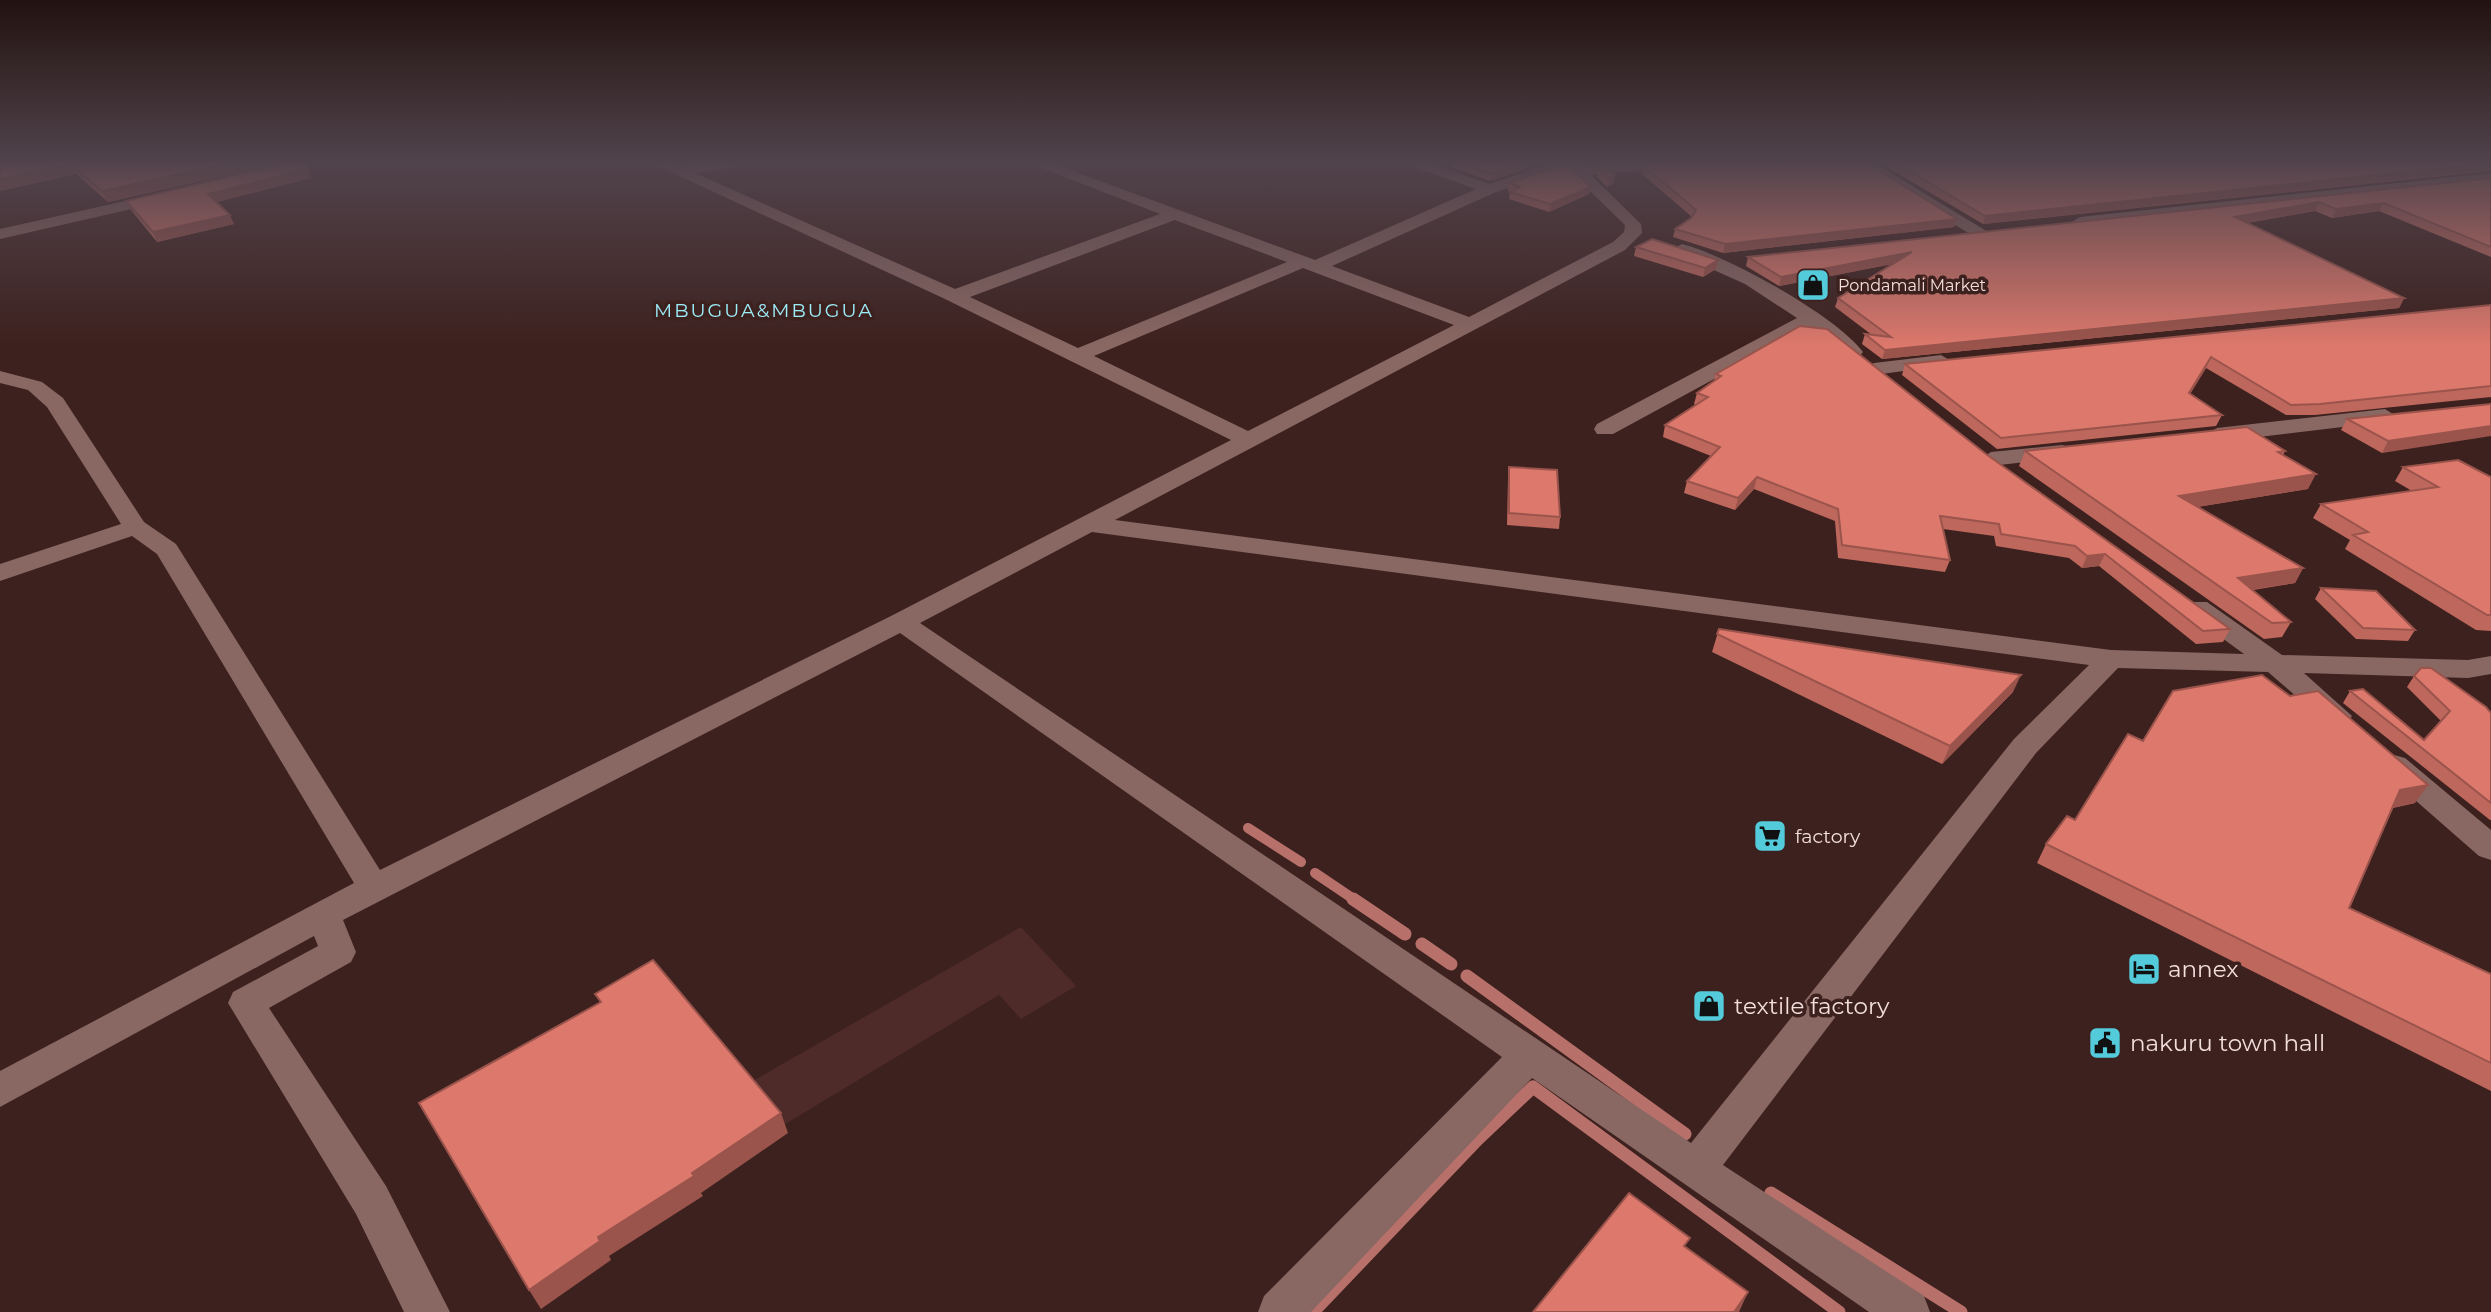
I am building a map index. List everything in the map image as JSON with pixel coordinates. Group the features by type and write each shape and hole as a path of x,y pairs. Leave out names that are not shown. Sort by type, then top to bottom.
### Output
{"street":[{"path":"0,234 53,222"},
{"path":"795,222 1079,355 1250,441"},
{"path":"952,297 1154,222"},
{"path":"1194,222 1468,323"},
{"path":"1079,355 1410,222"},
{"path":"0,1090 374,888 901,622 1619,246 1633,233 1631,222"},
{"path":"1951,235 1985,232 1968,222"},
{"path":"2061,224 2078,222"},
{"path":"1633,233 1722,262 1812,318 1906,394"},
{"path":"1722,262 1746,257"},
{"path":"1605,429 1812,318"},
{"path":"1874,369 1959,359"},
{"path":"0,377 35,386 55,403 135,527 167,549 374,888"},
{"path":"2200,436 2408,414"},
{"path":"1970,443 2025,484"},
{"path":"1991,459 2088,449"},
{"path":"1091,524 2111,659 2483,668"},
{"path":"0,573 135,527"},
{"path":"2184,598 2275,663 2357,733"},
{"path":"901,622 1528,1055 1908,1312"},
{"path":"1695,1169 2025,746 2111,659"},
{"path":"2378,751 2491,848"},
{"path":"324,915 338,952 246,1003 371,1200 428,1312"},
{"path":"1280,1312 1528,1055"}],"shaded area":[{"path":"1021,927 1076,986 1021,1019 999,995 782,1126 753,1081"}],"building":[{"path":"144,222 197,222 153,232"},
{"path":"1685,222 1927,222 1725,244 1675,229"},
{"path":"2075,222 2246,222 2404,298 1885,350 1865,334 1891,337 1838,298 1912,252 1781,277 1748,257"},
{"path":"2431,222 2491,222 2491,247"},
{"path":"1652,239 1718,260 1705,268 1636,247"},
{"path":"2491,305 2491,386 2291,405 2211,357 2189,393 2222,415 2001,438 1905,364"},
{"path":"1800,326 1827,329 1986,454 2230,629 2203,631 2105,554 2087,556 2075,546 2001,534 1999,524 1940,516 1950,560 1842,545 1838,509 1757,477 1738,498 1687,481 1720,447 1665,425 1708,397 1697,393 1721,376 1716,374"},
{"path":"2491,404 2491,426 2388,441 2347,419"},
{"path":"2247,427 2285,451 2278,452 2316,474 2179,496 2303,568 2238,578 2291,622 2272,623 2025,451"},
{"path":"2458,460 2491,477 2491,615 2353,535 2368,532 2321,504 2438,487 2403,467"},
{"path":"1509,467 1557,470 1560,517 1509,513"},
{"path":"2321,588 2376,591 2415,630 2363,628"},
{"path":"1719,629 2021,675 1950,746 1717,634"},
{"path":"2421,668 2431,668 2491,713 2491,803 2350,691 2363,689 2424,740 2450,711 2414,676"},
{"path":"2262,675 2290,696 2318,691 2428,785 2400,790 2349,908 2491,974 2491,1063 2046,844 2067,816 2075,820 2128,734 2143,741 2173,691"},
{"path":"653,960 781,1113 692,1173 694,1176 598,1237 600,1241 529,1290 419,1103 601,1002 595,994"},
{"path":"1629,1193 1690,1238 1684,1246 1748,1292 1734,1312 1533,1312"}],"waterway":[{"path":"1248,828 1301,862"},
{"path":"1315,873 1355,900"},
{"path":"1353,899 1405,934"},
{"path":"1422,944 1451,964"},
{"path":"1467,976 1685,1134"},
{"path":"1313,1312 1477,1140 1533,1087 1839,1312"},
{"path":"1771,1193 1961,1312"}],"place":[{"name":"Pondamali Market","path":"1813,285"},
{"name":"factory","path":"1770,836"},
{"name":"annex","path":"2144,969"},
{"name":"textile factory","path":"1709,1006"},
{"name":"nakuru town hall","path":"2105,1043"}],"district":[{"name":"MBUGUA&MBUGUA","path":"764,310"}]}
